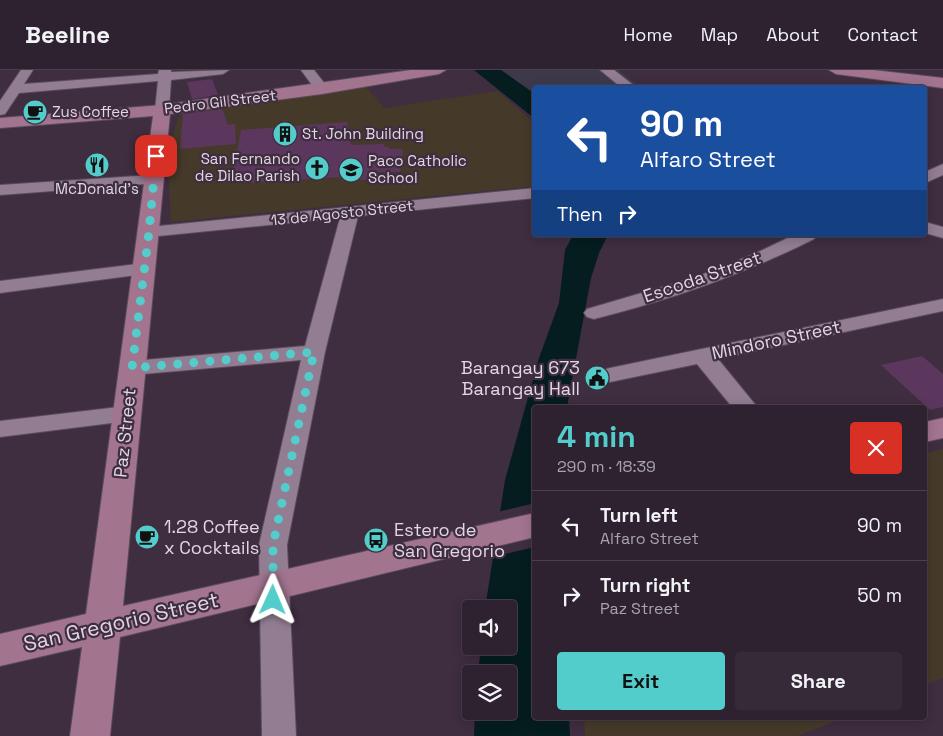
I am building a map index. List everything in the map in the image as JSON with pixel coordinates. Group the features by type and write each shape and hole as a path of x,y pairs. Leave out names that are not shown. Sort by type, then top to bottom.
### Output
{"street":[{"path":"0,111 27,70"},
{"path":"14,89 222,70"},
{"path":"307,70 322,89"},
{"name":"Pedro Gil Street","path":"0,123 162,110 322,89 439,70"},
{"path":"606,70 627,85"},
{"path":"836,70 943,84"},
{"name":"Paz Street","path":"90,736 104,625 126,414 149,232 164,74"},
{"path":"927,177 943,169"},
{"path":"0,190 153,180"},
{"name":"13 de Agosto Street","path":"149,232 532,193"},
{"path":"279,736 273,545 314,352 350,213"},
{"path":"927,227 943,233"},
{"name":"Escoda Street","path":"594,313 703,281 761,258 804,237"},
{"path":"0,287 144,269"},
{"name":"Mindoro Street","path":"610,375 943,305"},
{"path":"132,368 314,352"},
{"path":"702,356 743,405"},
{"path":"0,429 126,414"},
{"path":"927,432 943,428"},
{"name":"San Gregorio Street","path":"0,650 532,525"}],"shaded area":[{"path":"474,70 501,70 532,92 532,117"},
{"path":"501,70 619,70 638,85 532,85 532,92"},
{"name":"Paco Catholic School","path":"364,84 384,108 498,91 532,121 532,186 171,222 167,153 180,112"},
{"path":"572,237 607,237 599,253 591,278 567,405 532,405 532,720 569,720 570,736 474,736 475,720 517,720 517,665 479,665 480,655 517,655 517,600 486,600 505,480 539,358 559,303 565,250"},
{"path":"943,449 943,678 927,684 927,453"},
{"path":"584,720 839,720 797,736 585,736"}],"pier":[{"path":"532,504 532,548 491,557 497,512"}],"building":[{"path":"212,79 218,95 192,99 187,82"},
{"path":"222,109 228,125 235,124 236,144 180,149 183,114"},
{"name":"San Fernando de Dilao Parish","path":"347,122 351,145 384,144 385,147 390,149 403,149 400,172 373,172 374,179 342,181 342,177 242,183 242,177 232,177 241,130"},
{"path":"922,356 943,374 943,407 930,410 927,405 925,405 881,365"}],"place":[{"name":"Zus Coffee","path":"35,112"},
{"name":"St. John Building","path":"285,134"},
{"name":"McDonald's","path":"97,165"},
{"name":"San Fernando de Dilao Parish","path":"317,168"},
{"name":"Paco Catholic School","path":"351,170"},
{"name":"Barangay 673 Barangay Hall","path":"597,378"},
{"name":"1.28 Coffee x Cocktails","path":"147,537"},
{"name":"Estero de San Gregorio","path":"376,540"}],"route":[{"path":"156,156 149,232 132,368 314,352 273,545 273,600"}]}
